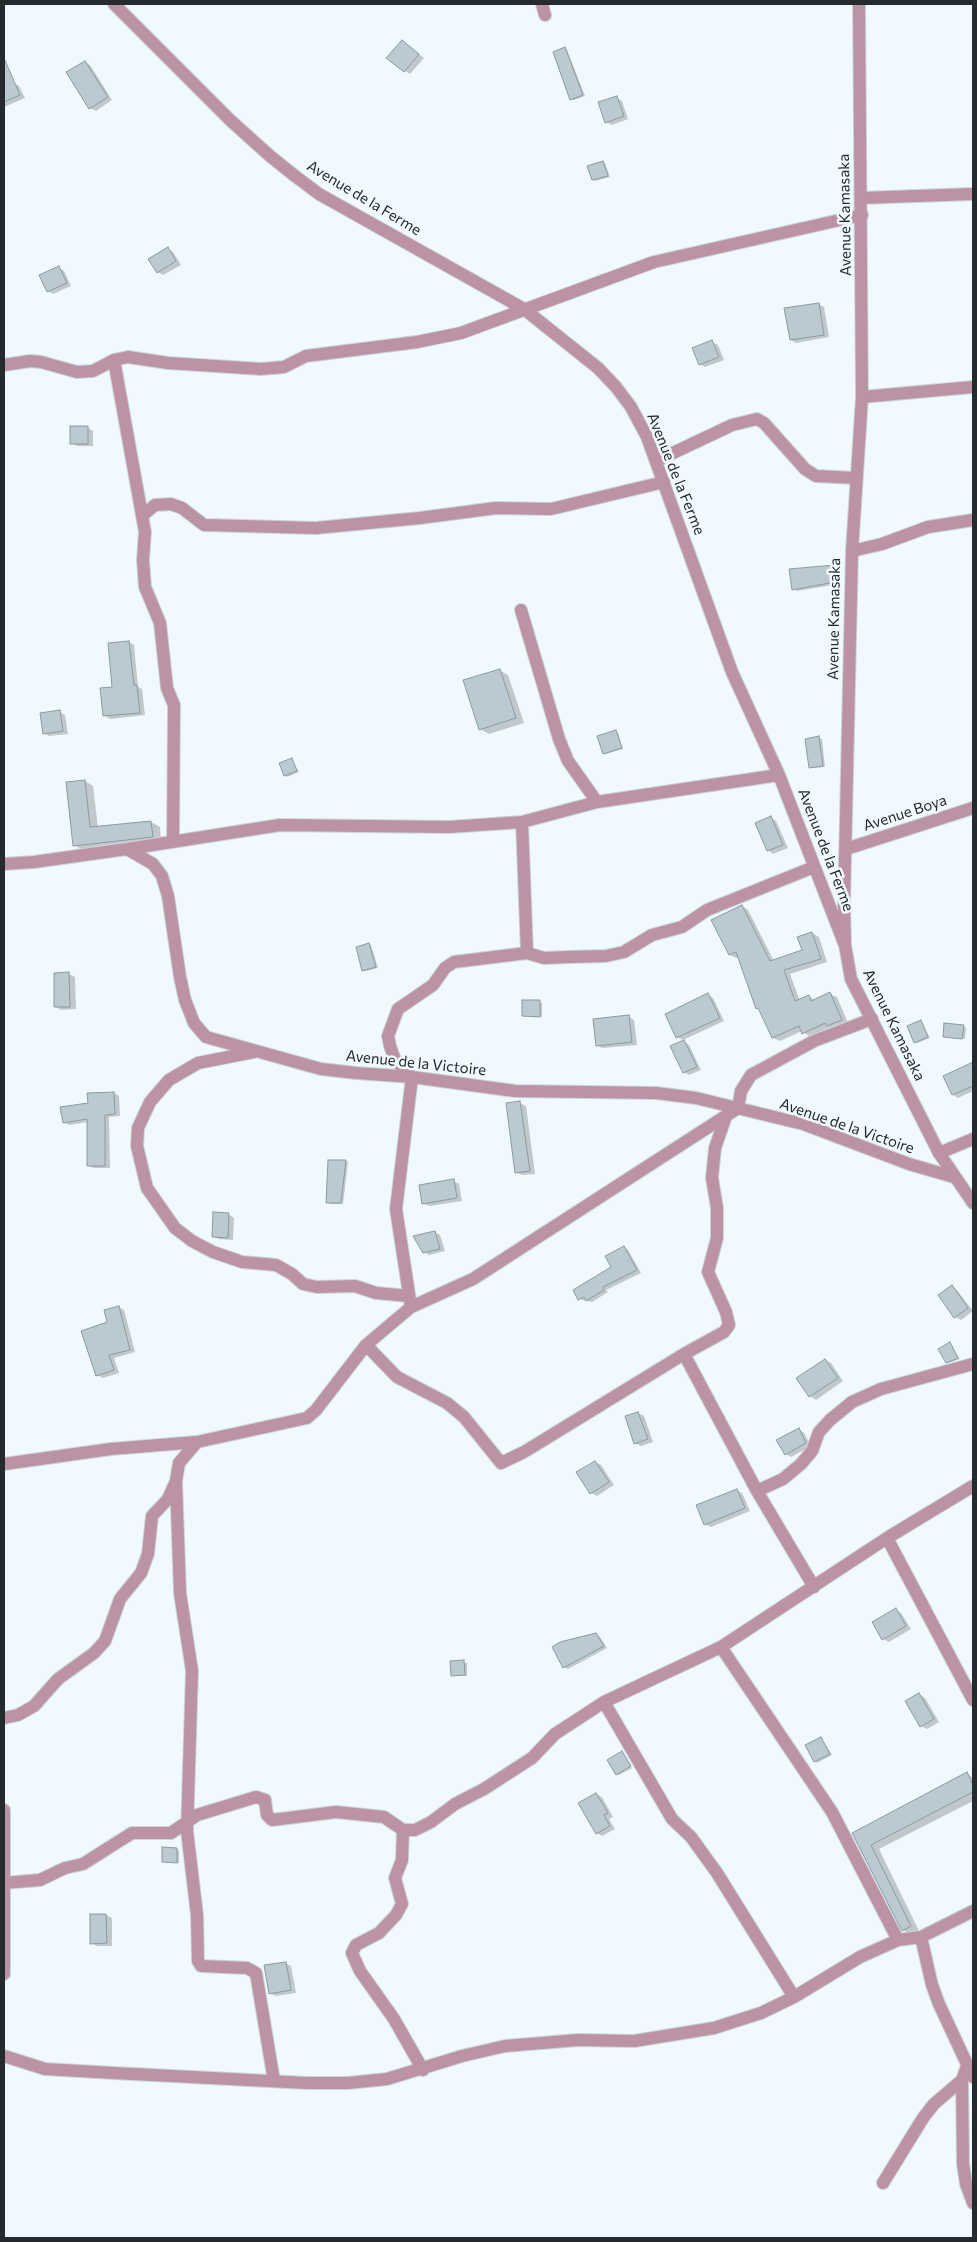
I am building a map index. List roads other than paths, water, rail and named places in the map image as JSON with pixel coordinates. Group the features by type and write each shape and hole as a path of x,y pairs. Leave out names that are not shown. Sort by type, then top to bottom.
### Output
{"street":[{"name":"Avenue de la Ferme","path":"114,4 230,120 270,156 303,182 319,194 524,308 598,368 616,387 631,407 647,436 732,672 779,775 845,945"},
{"name":"Avenue Kamasaka","path":"859,4 858,87 862,214 862,397 852,552 844,905 845,945 852,979 939,1153 973,1203"},
{"path":"861,198 973,194"},
{"path":"4,365 30,361 42,362 77,372 93,371 114,360 128,356 168,363 261,369 284,367 306,356 417,342 461,333 524,308 654,262 862,214"},
{"path":"114,360 145,532 143,560 145,587 160,623 167,688 174,705 173,842"},
{"path":"862,397 973,387"},
{"path":"656,461 732,424 757,419 764,423 805,469 816,476 856,478"},
{"path":"142,516 155,505 171,504 182,508 204,525 316,528 496,508 551,509 664,482"},
{"path":"852,552 882,544 928,527 973,520"},
{"path":"521,610 559,739 568,761 598,802"},
{"path":"4,864 34,862 127,849 280,825 449,827 522,822 598,802 779,775"},
{"name":"Avenue Boya","path":"846,849 973,808"},
{"path":"522,822 527,953"},
{"name":"Avenue de la Victoire","path":"127,849 153,864 162,876 172,918 185,1000 199,1030 206,1037 321,1069 412,1077 515,1091 548,1093 656,1093 696,1098 803,1124 909,1164 954,1177"},
{"path":"410,1301 396,1209 412,1077 395,1060 390,1046 388,1036 398,1009 428,990 445,968 454,962 527,953 544,958 569,958 606,956 624,952 652,935 682,926 707,910 814,867"},
{"path":"4,1464 111,1449 197,1442 307,1418 316,1410 366,1345 410,1301 473,1279 726,1116 738,1108 741,1091 751,1075 814,1041 872,1019"},
{"path":"258,1052 198,1063 168,1080 150,1102 138,1128 137,1146 147,1188 175,1228 192,1241 213,1252 242,1262 276,1265 292,1274 303,1284 317,1287 355,1286 410,1301"},
{"path":"366,1345 396,1377 446,1403 464,1417 501,1463 524,1452 684,1354 724,1332 729,1325 726,1312 708,1272 717,1238 717,1208 712,1178 715,1148 726,1116"},
{"path":"939,1153 973,1139"},
{"path":"684,1354 757,1491 814,1587"},
{"path":"757,1491 783,1479 801,1464 812,1451 819,1432 852,1402 881,1389 973,1364"},
{"path":"197,1442 179,1462 176,1481 180,1593 192,1671 187,1821 189,1858 197,1915 199,1964 205,1967 247,1968 256,1973 274,2081"},
{"path":"4,1718 34,1706 58,1679 94,1653 105,1641 120,1599 133,1584 148,1554 152,1516 168,1499 176,1481"},
{"path":"4,1882 40,1880 65,1868 83,1864 132,1833 171,1833 197,1815 256,1797 265,1800 267,1815 272,1820 336,1812 384,1817 403,1830 414,1830 431,1822 455,1804 484,1789 532,1758 555,1734 604,1702 721,1647 887,1538 973,1486"},
{"path":"887,1538 973,1700"},
{"path":"721,1647 832,1812 898,1940"},
{"path":"604,1702 672,1819 691,1837 716,1873 794,1997"},
{"path":"4,1810 4,1974"},
{"path":"403,1830 402,1860 395,1878 402,1904 396,1915 379,1933 356,1945 352,1953 360,1971 394,2019 422,2070"},
{"path":"4,2056 45,2068 274,2081 348,2083 387,2079 422,2070 462,2056 505,2046 578,2040 634,2041 689,2034 761,2013 794,1997 860,1957 898,1940 921,1937 973,1911"},
{"path":"921,1937 938,2004 967,2074 963,2164 966,2184 973,2203"},
{"path":"883,2183 923,2118 934,2104 967,2074"}]}
